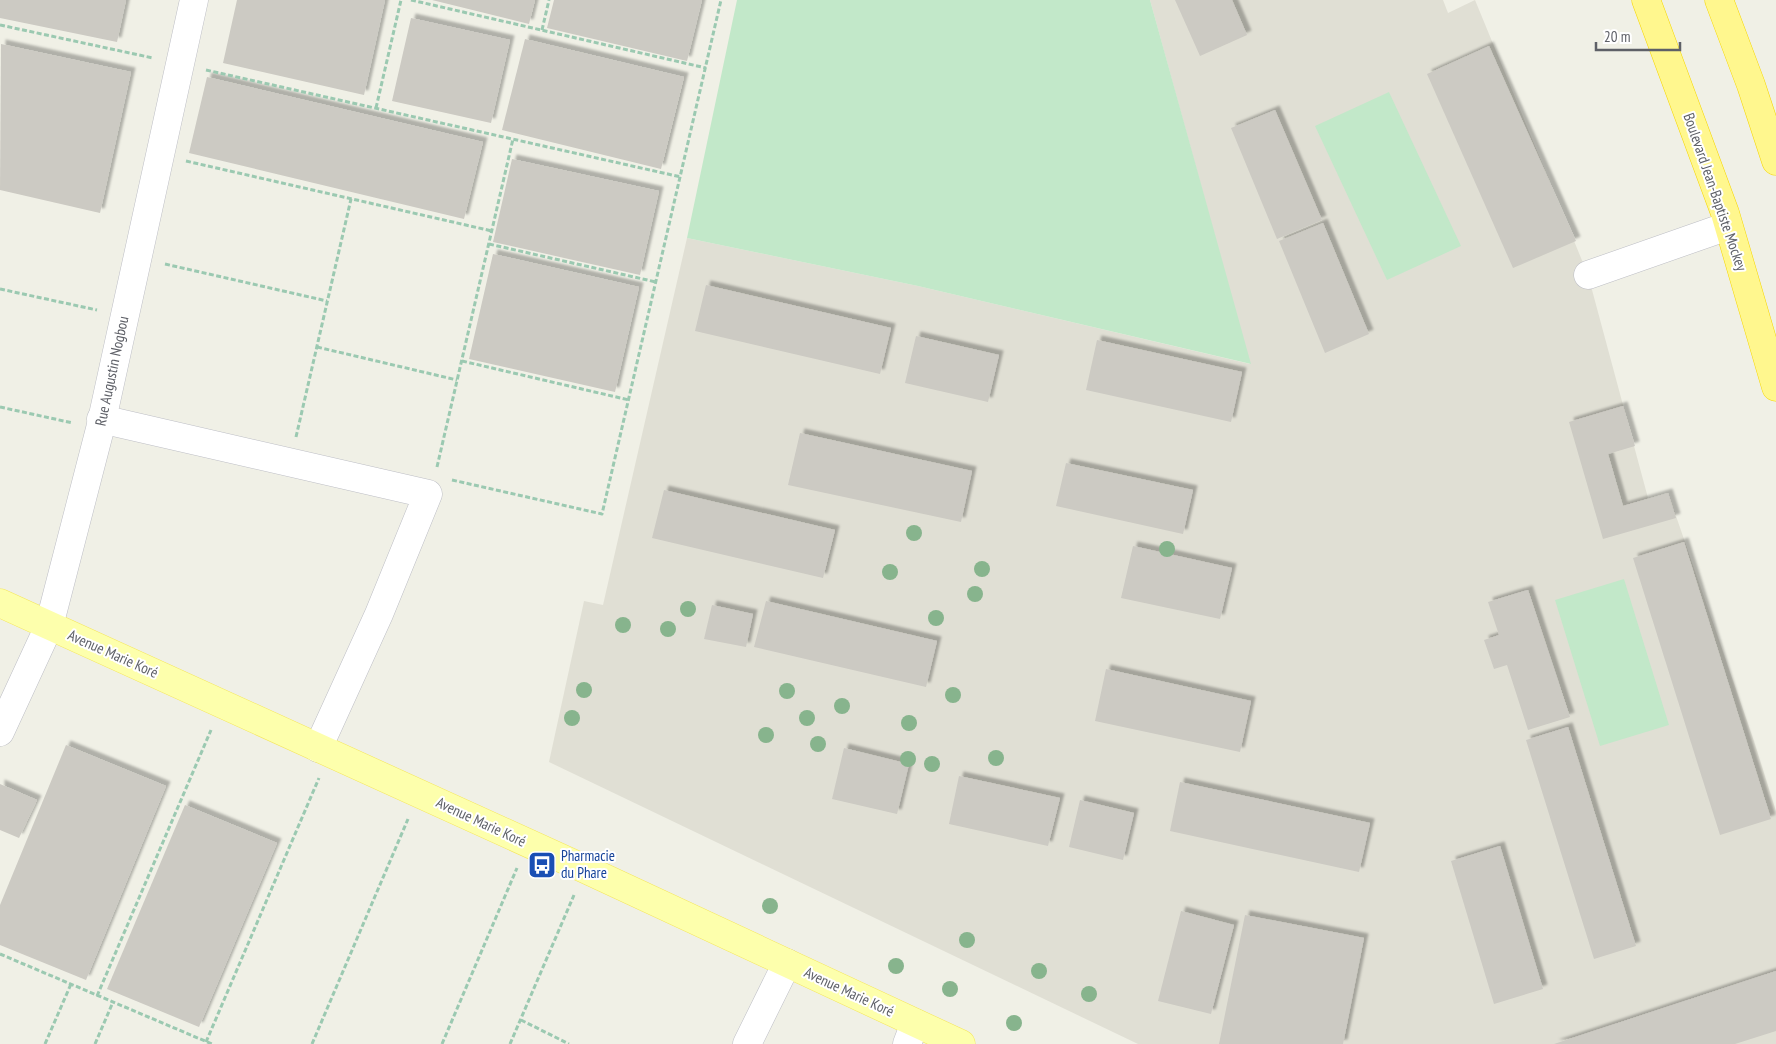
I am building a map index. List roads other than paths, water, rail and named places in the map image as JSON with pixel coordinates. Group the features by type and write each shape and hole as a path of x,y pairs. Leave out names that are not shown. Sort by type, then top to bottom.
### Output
{"highway":[{"name":"Boulevard Jean-Baptiste Mockey","path":"1646,0 1728,226 1776,387"},
{"path":"1720,0 1776,161"}],"main road":[{"name":"Avenue Marie Koré","path":"0,604 419,793 787,963 911,1034 961,1044"}],"street":[{"name":"Rue Augustin Nogbou","path":"0,732 49,626 100,424 194,0"},
{"path":"1588,275 1728,226"},
{"path":"100,424 290,462 428,494 324,751"},
{"path":"747,1044 787,963"}],"place":[{"name":"Pharmacie du Phare","path":"542,865"}]}
